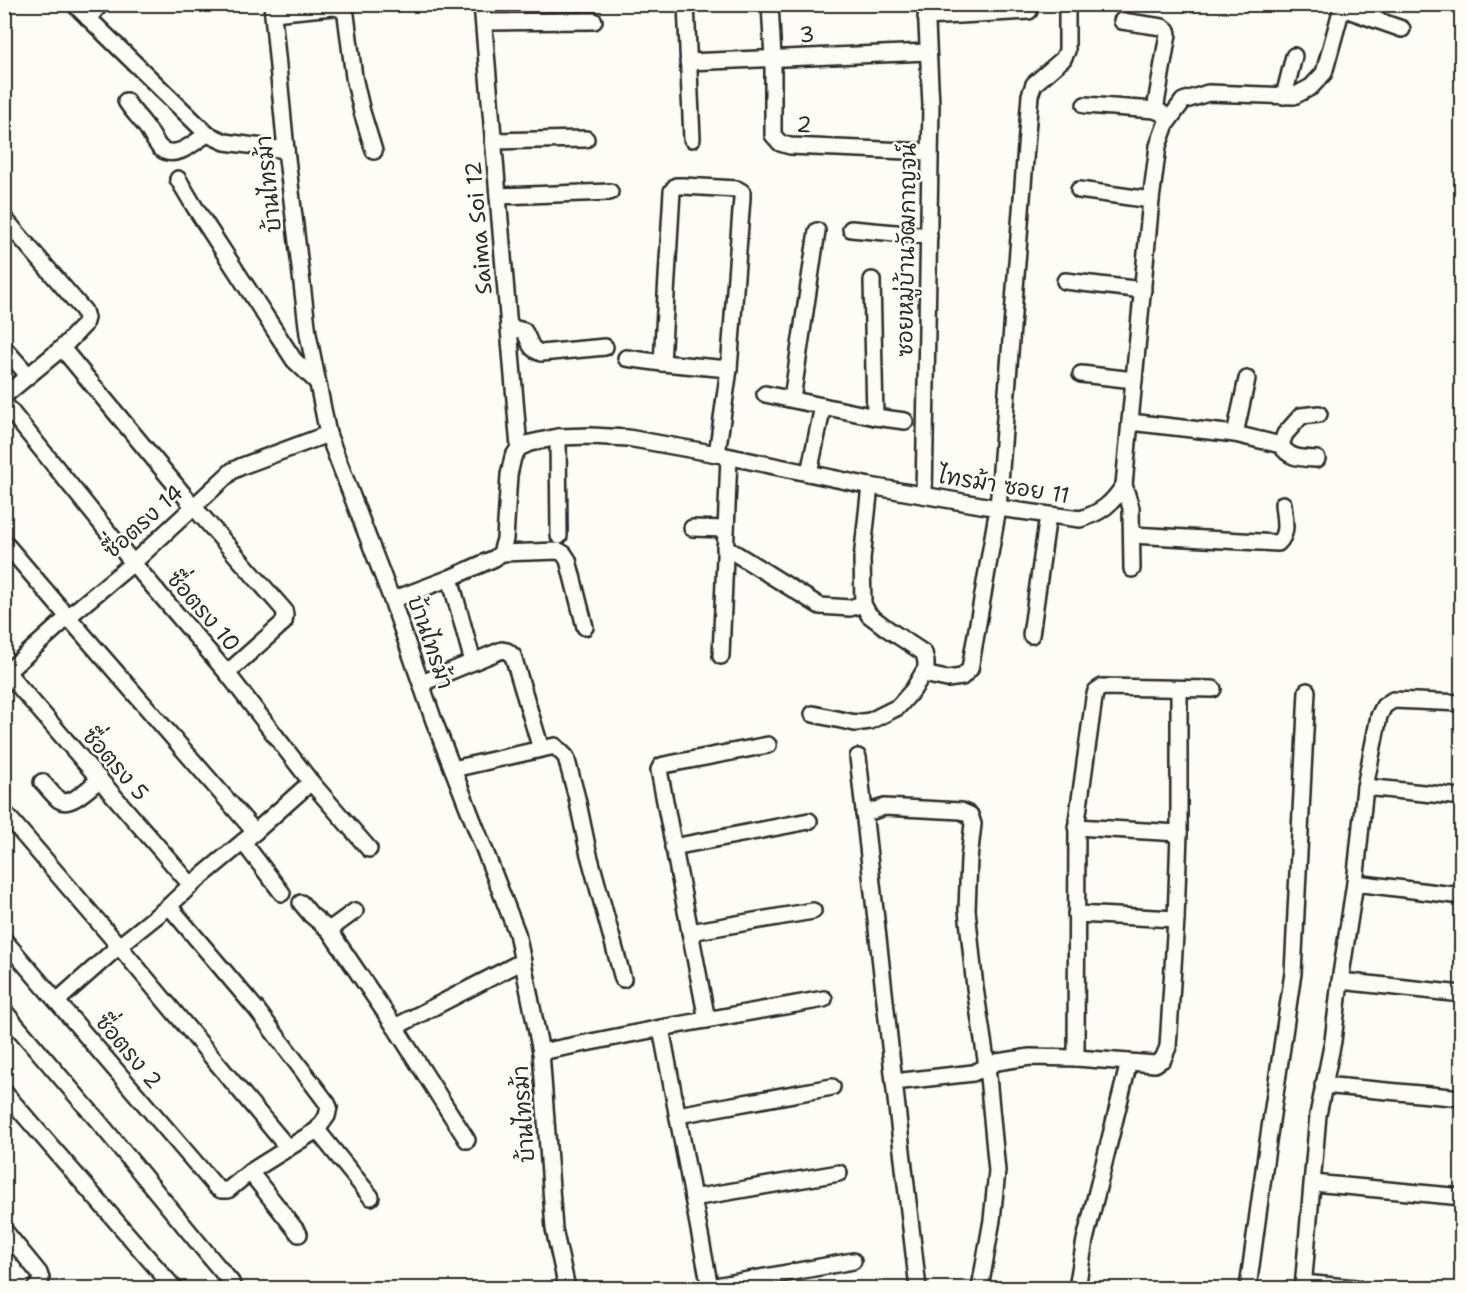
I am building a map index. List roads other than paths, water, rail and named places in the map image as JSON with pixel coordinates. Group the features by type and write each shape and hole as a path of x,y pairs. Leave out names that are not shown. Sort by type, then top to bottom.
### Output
{"street":[{"path":"74,4 207,134 225,142 286,150"},
{"path":"88,18 101,4"},
{"name":"Saima Soi 12","path":"482,4 519,448"},
{"path":"686,4 692,139"},
{"name":"2","path":"770,4 773,135 780,143 790,146 930,152"},
{"path":"923,674 947,679 962,677 970,669 998,508 1029,95 1034,84 1063,59 1067,51 1067,4"},
{"path":"1132,569 1131,508 1124,485 1151,200 1158,146 1166,124 1183,101 1208,93 1294,96 1311,87 1324,73 1342,6 1402,29"},
{"path":"273,9 333,7 342,9 346,15 357,94 374,151"},
{"name":"บ้านไทรม้า","path":"273,9 286,150 308,334 328,434 392,600 434,721 517,933 542,1052 554,1228 567,1288"},
{"path":"926,11 1029,11"},
{"name":"ซอยหมู่บ้านวัฒกาญจน์","path":"924,495 932,105 926,11"},
{"path":"483,22 594,21"},
{"path":"1122,21 1162,27 1167,30 1155,110"},
{"name":"3","path":"688,62 928,52"},
{"path":"1284,96 1294,56"},
{"path":"126,101 161,148 170,153 179,151 207,134"},
{"path":"1085,105 1155,110 1172,116"},
{"path":"494,141 586,140"},
{"path":"178,179 294,360 317,382"},
{"path":"662,363 672,191 676,186 737,189 742,192 742,198 723,455 726,529 721,656"},
{"path":"1079,190 1151,200"},
{"path":"498,196 610,192"},
{"path":"4,396 62,348 84,325 86,318 84,311 5,220"},
{"path":"851,229 929,236"},
{"path":"792,399 818,231"},
{"path":"872,280 876,417"},
{"path":"1065,281 1143,290"},
{"path":"509,327 524,331 531,346 541,353 605,347"},
{"path":"4,348 28,375"},
{"path":"62,348 193,506 284,610 284,622 227,673"},
{"path":"627,358 729,369"},
{"path":"1082,374 1134,380"},
{"path":"1235,434 1247,379"},
{"path":"765,394 905,421"},
{"name":"ซื่อตรง 10","path":"4,403 369,849"},
{"path":"809,473 823,406"},
{"path":"1317,459 1293,457 1284,452 1281,445 1285,434 1301,416 1319,414"},
{"path":"1131,422 1235,434 1281,445"},
{"name":"ซื่อตรง 14","path":"6,670 133,562 232,471 328,434"},
{"path":"558,437 559,536"},
{"name":"ไทรม้า ซอย 11","path":"519,448 530,443 558,437 628,438 723,455 870,486 998,508 1080,519 1094,515 1108,505 1124,485"},
{"path":"392,600 450,578 495,558 501,553 505,540 509,475 513,457 519,448"},
{"path":"813,714 855,723 870,721 898,707 913,690 926,668 924,652 869,615 862,604 862,559 870,486"},
{"path":"1132,535 1278,543 1285,531 1283,504"},
{"path":"1031,635 1048,515"},
{"path":"692,528 726,529"},
{"path":"4,542 249,837 282,893"},
{"path":"725,547 820,606 850,608 862,604"},
{"path":"501,553 558,551 564,554 568,560 585,627"},
{"path":"450,578 473,662"},
{"path":"422,683 502,650 507,651 513,656 541,749"},
{"name":"ซื่อตรง 5","path":"6,670 191,885"},
{"path":"1077,1058 1077,827 1096,691 1102,687 1214,689"},
{"path":"894,1082 973,1073 997,1062 1030,1057 1155,1064 1163,1059 1168,1047 1176,919 1179,833 1179,689"},
{"path":"1248,1288 1293,973 1307,691"},
{"path":"1356,1288 1303,1286 1317,1115 1333,1041 1355,884 1365,787 1379,716 1384,706 1393,700 1461,703"},
{"path":"707,1020 659,770 661,766 768,745"},
{"path":"453,769 555,746 566,758 588,851 623,979"},
{"path":"858,757 918,1288"},
{"path":"42,782 60,801 66,803 100,779"},
{"path":"57,1001 312,782"},
{"path":"1365,787 1461,797"},
{"path":"864,814 884,807 961,811 970,815 972,824 967,910 975,988 987,1066 997,1171 992,1220 980,1288"},
{"path":"4,812 288,1148"},
{"path":"673,847 809,821"},
{"path":"1077,827 1179,833"},
{"path":"1355,884 1461,896"},
{"path":"301,903 329,930 395,1027 467,1140"},
{"path":"169,906 257,1010 329,1107 327,1116 317,1130 250,1172 299,1234"},
{"path":"329,930 355,911"},
{"path":"690,932 813,911"},
{"path":"1076,914 1176,919"},
{"name":"ซื่อตรง 2","path":"4,940 216,1187 228,1190 250,1172"},
{"path":"395,1027 523,961"},
{"path":"1340,981 1461,994"},
{"path":"542,1052 824,999"},
{"path":"4,1011 99,1122 231,1282 233,1288"},
{"path":"661,1028 710,1288 853,1261"},
{"path":"1077,1288 1084,1240 1129,1062"},
{"path":"1323,1084 1461,1098"},
{"path":"678,1115 832,1087"},
{"path":"4,1092 174,1288"},
{"path":"317,1130 371,1197"},
{"path":"693,1198 840,1173"},
{"path":"1313,1183 1461,1197"},
{"path":"4,1230 39,1273 41,1279 35,1288"}]}
